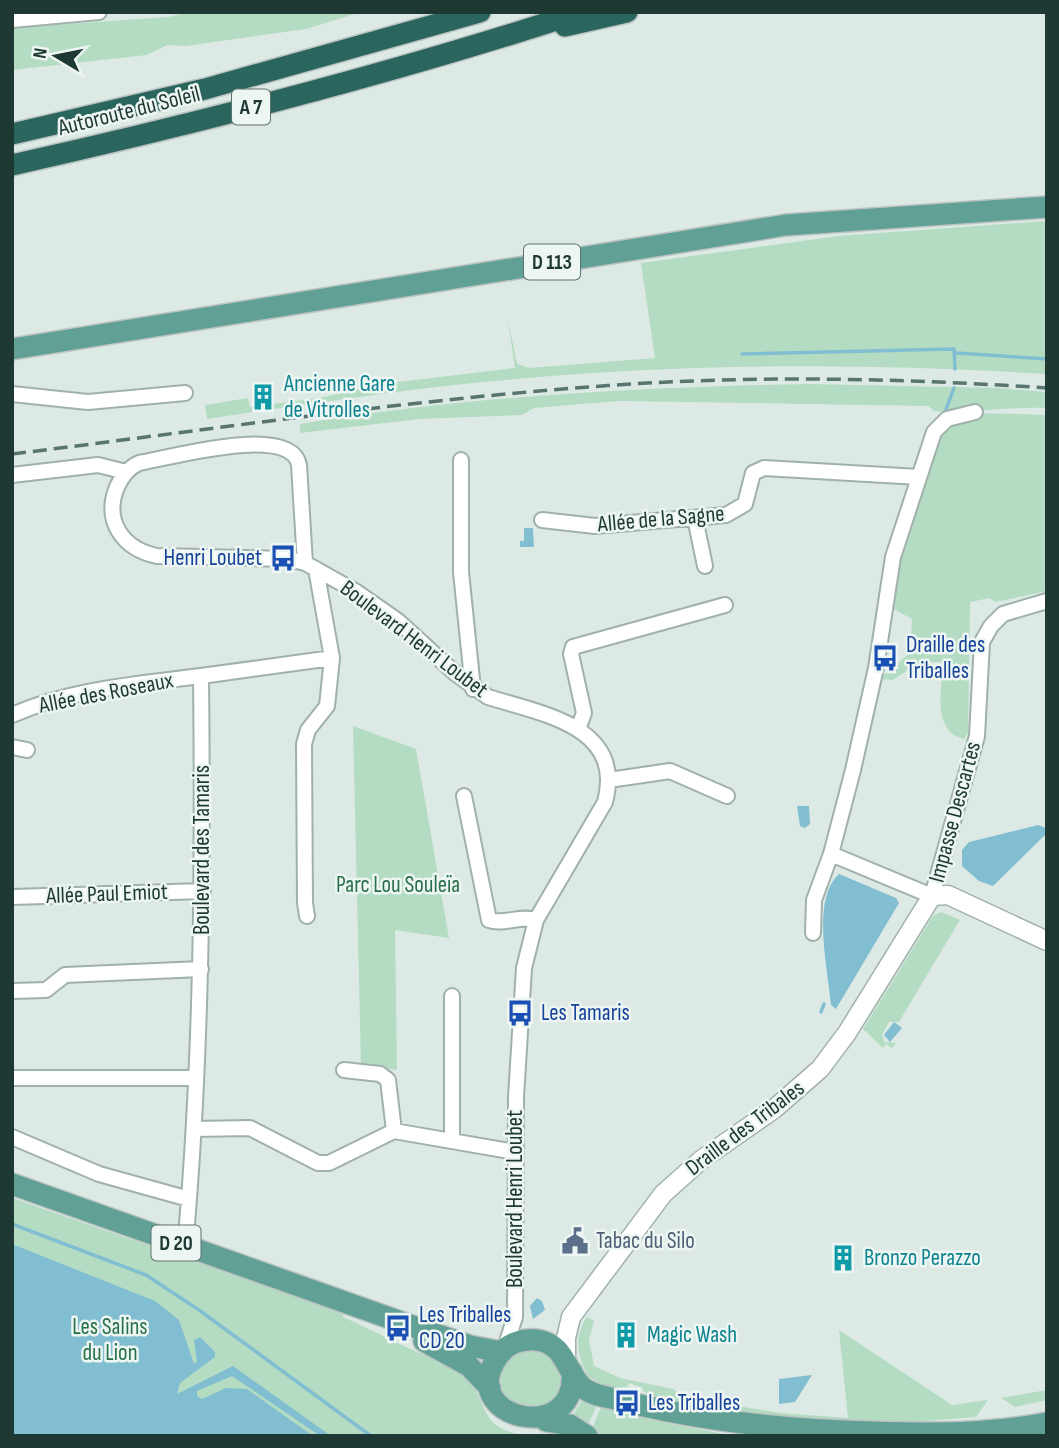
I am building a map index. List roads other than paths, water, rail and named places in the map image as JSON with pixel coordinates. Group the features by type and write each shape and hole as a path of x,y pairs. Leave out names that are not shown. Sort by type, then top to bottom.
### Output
{"highway":[{"name":"Autoroute du Soleil","path":"12,134 205,89 480,12"},
{"name":"Autoroute du Soleil","path":"12,165 209,118 488,43 581,12"},
{"path":"488,43 626,12"}],"main road":[{"name":"D 113","path":"12,349 786,225 1047,207"},
{"name":"D 20","path":"12,1184 470,1346 503,1350"},
{"name":"D 20","path":"340,1301 462,1361 489,1388"},
{"path":"587,1436 570,1425 546,1421 534,1423 510,1418 500,1410 489,1388 494,1362 503,1350 516,1342 538,1340 551,1345 569,1365 581,1385 594,1394 690,1416 752,1426 886,1433 977,1433 1047,1423"},
{"path":"546,1421 556,1415 570,1396 569,1365"},
{"path":"886,1433 1047,1409"}],"street":[{"path":"12,20 99,12"},
{"path":"12,340 60,341"},
{"path":"12,394 88,402 185,393"},
{"path":"813,933 814,900 831,855 876,668 893,557 930,441 941,425 956,415 975,412"},
{"path":"12,475 98,464 126,472 139,463 257,444 294,452 299,465 310,566 332,658 327,706 308,730 304,744 304,902 307,916"},
{"path":"461,460 461,572 473,689"},
{"name":"Allée de la Sagne","path":"542,520 595,526 726,515 741,509 748,498 753,473 764,468 919,477"},
{"name":"Boulevard Henri Loubet","path":"126,472 112,500 112,516 120,535 139,551 157,556 288,559 310,566 398,621 473,689 488,698 578,729 589,736 602,752 609,780 605,802 536,920 523,968 515,1152 515,1317 503,1350"},
{"path":"695,518 705,566"},
{"name":"Impasse Descartes","path":"932,896 977,736 982,642 990,626 1003,614 1047,601"},
{"path":"578,729 584,713 571,654 576,645 725,605"},
{"path":"201,676 332,658"},
{"name":"Allée des Roseaux","path":"12,715 58,698 118,686 201,676"},
{"name":"Boulevard des Tamaris","path":"185,1247 194,1129 201,969 201,676"},
{"path":"609,780 670,771 727,796"},
{"path":"464,796 489,920 523,917 536,920"},
{"path":"831,855 932,896 948,895 1047,941"},
{"name":"Allée Paul Emiot","path":"12,897 203,891"},
{"name":"Draille des Tribales","path":"538,1340 571,1317 663,1194 701,1160 802,1087 827,1060 932,896"},
{"path":"12,991 46,990 65,975 201,969"},
{"path":"452,1140 453,996"},
{"path":"344,1070 386,1078 394,1131"},
{"path":"12,1078 196,1078"},
{"path":"194,1129 250,1128 309,1160 325,1163 394,1131 515,1152"},
{"path":"12,1137 99,1174 189,1199"},
{"name":"Boulevard Henri Loubet","path":"515,1317 538,1340"},
{"name":"Draille des Tribales","path":"569,1365 566,1338 571,1317"}],"water":[{"path":"524,528 533,528 534,547 520,547 520,541 524,541"},
{"path":"797,806 809,806 810,824 805,828 800,826"},
{"path":"1038,825 1046,828 1045,835 993,886 979,881 962,866 962,850 969,842"},
{"path":"839,874 896,898 899,903 836,1009 831,1005 823,917 830,885"},
{"path":"894,1022 902,1028 890,1042 884,1035"},
{"path":"12,1244 155,1301 179,1320 194,1364 197,1361 194,1340 200,1337 215,1352 215,1357 180,1383 177,1394 233,1366 331,1436 320,1436 232,1376 197,1391 197,1396 202,1399 226,1388 247,1389 313,1436 12,1436"},
{"path":"537,1298 542,1301 545,1310 533,1319 530,1306"},
{"path":"812,1375 795,1402 779,1404 779,1379"}],"waterway":[{"path":"742,354 954,349 955,369"},
{"path":"956,353 1047,359"},
{"path":"946,409 954,388"},
{"path":"821,1012 824,1004"},
{"path":"12,1224 146,1275 199,1310 371,1436"}],"railway":[{"path":"12,454 381,407 602,386 713,380 824,379 1047,388"}],"place":[{"name":"Ancienne Gare de Vitrolles","path":"263,397"},
{"name":"Henri Loubet","path":"283,558"},
{"name":"Draille des Triballes","path":"885,658"},
{"name":"Les Tamaris","path":"520,1013"},
{"name":"Tabac du Silo","path":"575,1241"},
{"name":"Bronzo Perazzo","path":"843,1258"},
{"name":"Les Triballes CD 20","path":"398,1328"},
{"name":"Magic Wash","path":"626,1335"},
{"name":"Les Triballes","path":"627,1403"}],"park label":[{"name":"Parc Lou Souleïa","path":"398,885"},
{"name":"Les Salins du Lion","path":"110,1340"}]}
